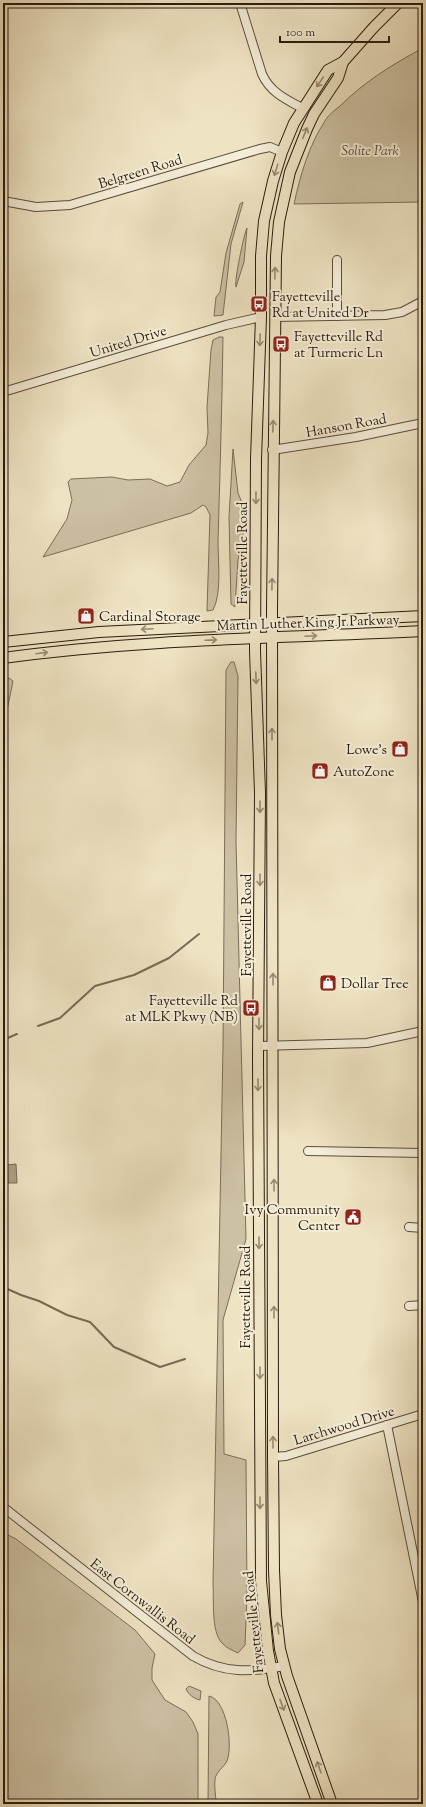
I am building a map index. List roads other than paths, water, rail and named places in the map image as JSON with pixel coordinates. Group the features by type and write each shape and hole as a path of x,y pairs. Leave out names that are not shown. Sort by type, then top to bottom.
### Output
{"main road":[{"name":"Fayetteville Road","path":"318,1804 277,1691 271,1668 261,1581 259,1046 260,793 256,638 256,459 261,317 261,256 264,221 272,181 282,152 302,108 328,70 343,62 398,3"},
{"name":"Fayetteville Road","path":"332,1804 284,1666 276,1615 273,1457 272,450 276,239 279,222 290,172 307,129 314,114 338,78 343,62"},
{"name":"Martin Luther King Jr Parkway","path":"3,642 99,632 423,616"},
{"name":"Martin Luther King Jr Parkway","path":"3,658 59,651 172,641 423,631"}],"street":[{"path":"240,3 259,63 268,84 277,94 302,108"},
{"name":"Belgreen Road","path":"3,201 36,207 70,205 264,148 270,147 282,152"},
{"path":"337,260 337,316"},
{"path":"275,317 390,314 402,312 423,301"},
{"name":"United Drive","path":"3,392 226,325 261,317"},
{"name":"Hanson Road","path":"272,450 356,437 423,423"},
{"path":"259,1046 368,1043 423,1030"},
{"path":"308,1151 423,1153"},
{"path":"409,1228 423,1228"},
{"path":"409,1306 423,1306"},
{"name":"Larchwood Drive","path":"273,1457 286,1456 423,1414"},
{"path":"387,1425 423,1602"},
{"name":"East Cornwallis Road","path":"3,1507 193,1656 212,1666 233,1670 256,1671 284,1666"}],"waterway":[{"path":"38,1026 60,1018 95,986 134,975 169,958 199,934"},
{"path":"3,1040 17,1034"},
{"path":"3,1287 39,1301 67,1315 90,1322 114,1347 160,1367 185,1359"}],"place":[{"name":"Fayetteville Rd at United Dr","path":"259,304"},
{"name":"Fayetteville Rd at Turmeric Ln","path":"281,344"},
{"name":"Cardinal Storage","path":"86,616"},
{"name":"Lowe's","path":"400,749"},
{"name":"AutoZone","path":"320,771"},
{"name":"Dollar Tree","path":"328,983"},
{"name":"Fayetteville Rd at MLK Pkwy (NB)","path":"251,1008"},
{"name":"Ivy Community Center","path":"353,1217"}],"park label":[{"name":"Solite Park","path":"370,150"}]}
